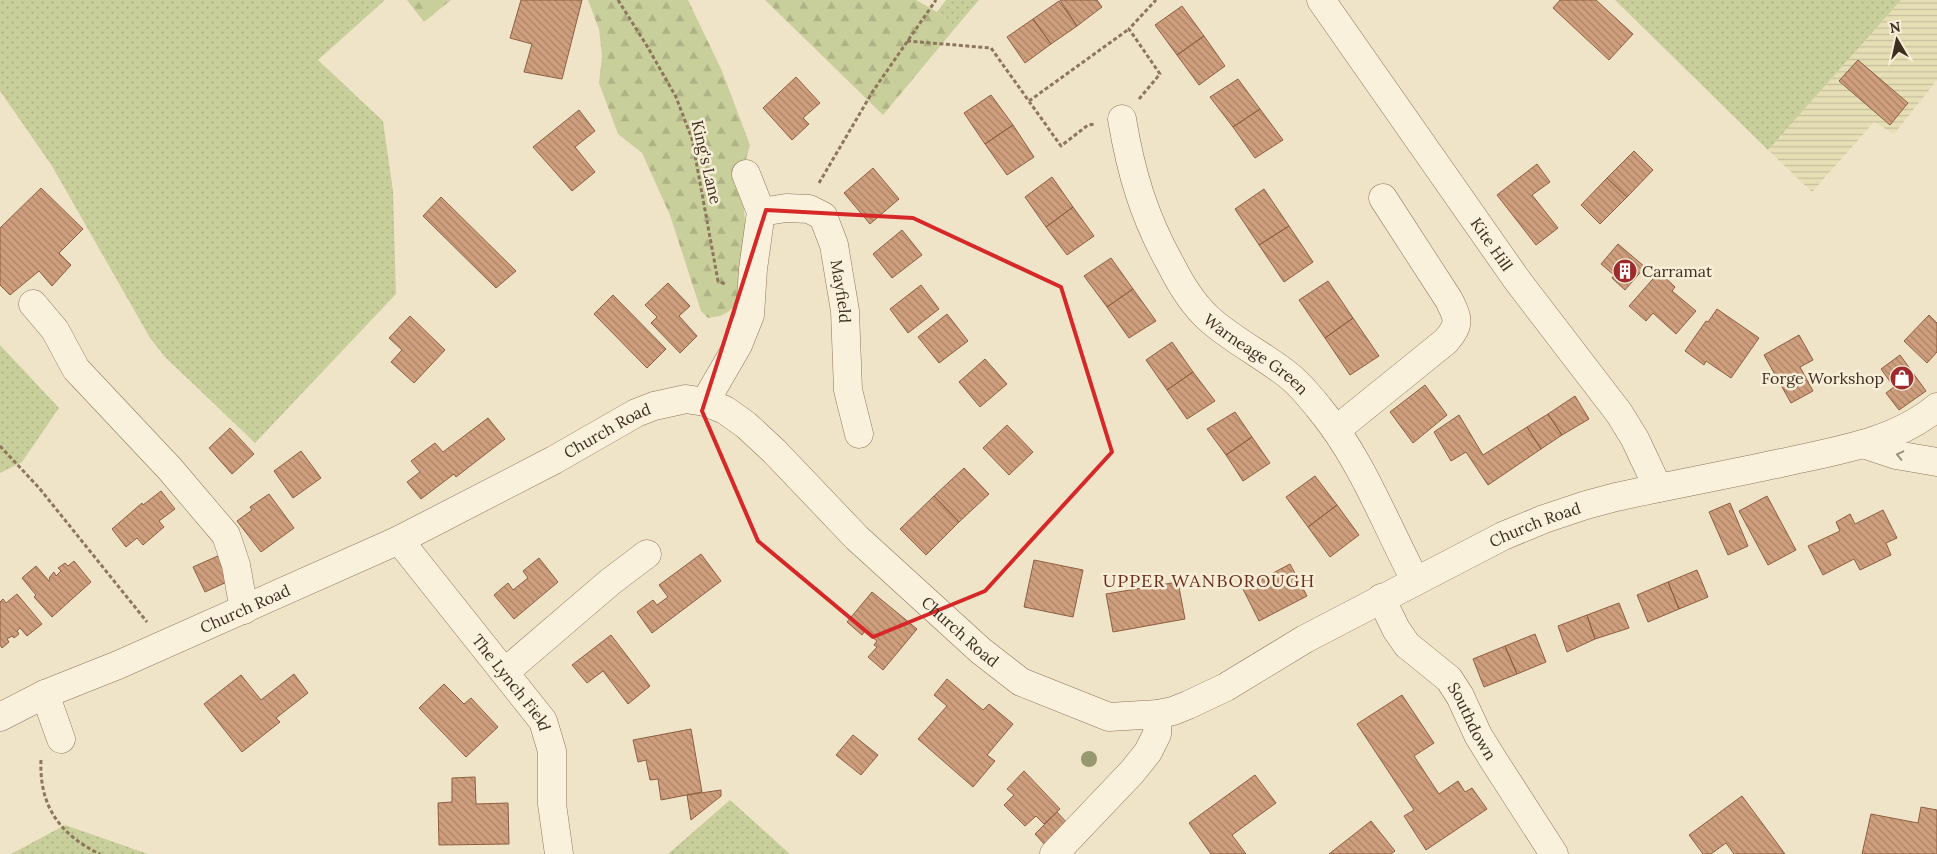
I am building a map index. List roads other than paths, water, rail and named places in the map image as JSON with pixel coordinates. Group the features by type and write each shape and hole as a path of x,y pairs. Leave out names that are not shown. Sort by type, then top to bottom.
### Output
{"street":[{"name":"Kite Hill","path":"1321,0 1517,280 1619,413 1636,439 1658,488"},
{"name":"Warneage Green","path":"1122,119 1129,160 1148,219 1166,256 1193,302 1209,319 1289,376 1320,409 1336,430 1366,483 1415,580"},
{"path":"705,402 738,346 750,315 761,212 746,174"},
{"path":"1336,430 1446,342 1456,329 1457,317 1449,300 1383,198"},
{"name":"Mayfield","path":"761,212 786,208 809,209 823,216 834,245 845,312 848,390 859,434"},
{"path":"33,304 54,330 76,369 170,470 226,535 236,565 244,610"},
{"name":"Church Road","path":"0,717 45,694 244,610 399,540 554,460 636,413 654,406 686,399 705,402 725,410 746,424 857,538 981,651 1021,682 1109,717 1158,714 1188,705 1226,687 1305,639 1415,580 1503,536 1544,518 1586,504 1843,451 1924,418 1937,407"},
{"path":"1864,444 1896,454 1937,462"},
{"name":"The Lynch Field","path":"399,540 543,721 549,738 552,766 552,804 559,854"},
{"path":"505,672 610,582 646,554"},
{"name":"Southdown","path":"1381,598 1396,629 1407,645 1449,679 1460,696 1478,735 1554,854"},
{"path":"45,694 61,739"},
{"path":"1054,854 1132,772 1148,752 1156,734 1158,714"}],"place":[{"name":"Carramat","path":"1625,271"},
{"name":"Forge Workshop","path":"1902,378"}],"district":[{"name":"UPPER WANBOROUGH","path":"1209,580"}]}
